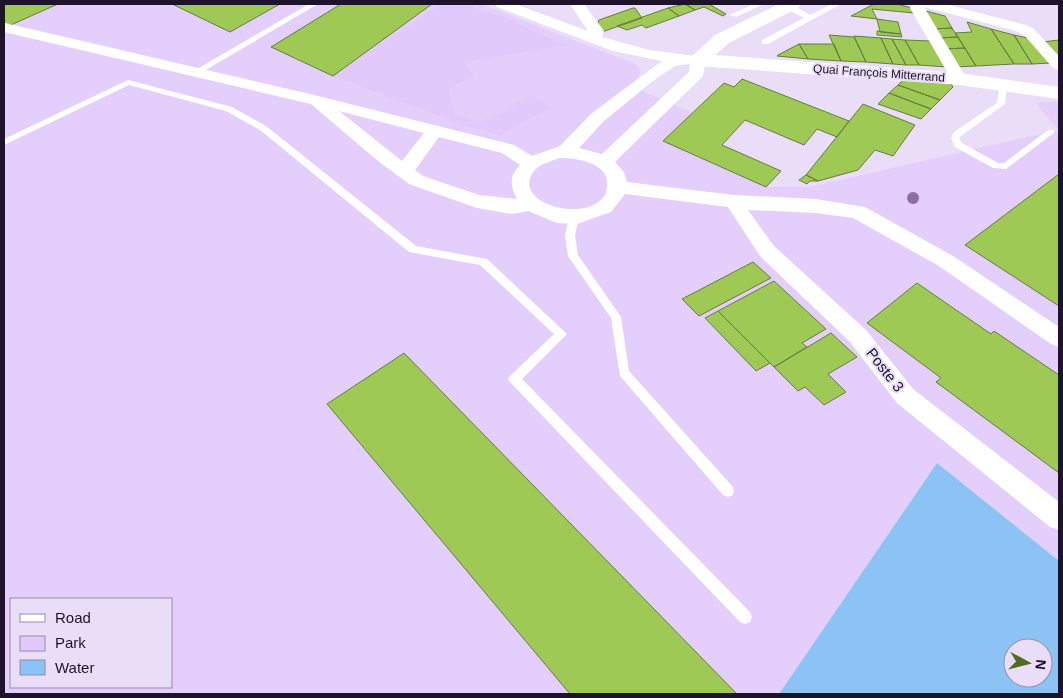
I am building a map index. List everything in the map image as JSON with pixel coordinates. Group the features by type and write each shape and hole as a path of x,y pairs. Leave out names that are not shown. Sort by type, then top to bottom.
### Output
{"street":[{"path":"502,4 594,39 642,54 698,60"},
{"path":"577,4 596,31 594,39"},
{"path":"917,4 917,8 959,79"},
{"path":"929,4 1021,28 1029,32 1059,65"},
{"path":"564,152 598,117 659,69 671,62 698,60 730,35 790,5"},
{"path":"6,30 314,100 508,149 531,163"},
{"path":"730,35 743,54 745,63"},
{"path":"604,163 697,73 698,60"},
{"name":"Quai François Mitterrand","path":"698,60 959,79 1059,93"},
{"path":"314,100 384,157 416,180 477,201 512,207 529,204"},
{"path":"404,171 435,131"},
{"path":"564,152 587,154 604,163 616,178 618,187 614,199 604,208 590,215 574,218 557,217 541,212 529,204 521,193 519,182 523,171 531,163 542,156 564,152"},
{"path":"618,187 739,200 756,204 836,208 858,212 946,261 1059,338"},
{"name":"Poste 3","path":"739,200 737,209 767,251 858,336 905,396 1059,518"}],"lane":[{"path":"194,73 314,4"},
{"path":"733,15 760,4"},
{"path":"765,42 837,4"},
{"path":"790,5 809,18"},
{"path":"4,142 128,82 229,109 262,128 414,248 483,262 561,334 514,379 745,617"},
{"path":"1003,86 1002,104 957,134 955,138 958,145 996,166 1006,166 1051,132"},
{"path":"574,218 570,235 573,256 616,317 624,373 728,491"}],"shaded area":[{"path":"4,4 481,4 636,64 641,71 633,87 693,113 664,141 766,187 809,187 1059,130 1059,561 937,463 779,694 4,694"},
{"path":"1059,101 1059,130 1035,103"}],"green space":[{"path":"441,4 472,4 476,9 499,15 565,45 465,62 474,75 449,89 454,113 481,122 533,95 550,107 501,136 464,125 333,76"}],"water":[{"path":"937,463 1059,561 1059,694 779,694"}],"building":[{"path":"4,4 58,4 4,28"},
{"path":"172,4 280,4 230,32"},
{"path":"341,4 432,4 333,76 271,47"},
{"path":"685,4 709,4 726,14 723,16 704,7 695,10"},
{"path":"685,4 695,10 679,16 668,8"},
{"path":"874,4 897,4 912,8 914,13 872,9 877,19 851,16"},
{"path":"633,8 642,18 602,32 597,25 599,20"},
{"path":"668,8 679,16 646,28 642,25 627,30 617,26"},
{"path":"926,11 945,16 952,28 932,29"},
{"path":"877,19 898,22 901,34 880,32"},
{"path":"967,22 991,29 1014,64 976,66 955,33 972,32"},
{"path":"952,28 958,37 938,38 932,29"},
{"path":"991,29 1014,35 1032,64 1014,64"},
{"path":"877,31 901,34 902,37 877,35"},
{"path":"829,35 854,37 866,62 841,61"},
{"path":"1014,35 1032,39 1052,63 1032,64"},
{"path":"854,36 881,38 893,64 866,62"},
{"path":"958,37 965,48 944,49 938,38"},
{"path":"881,38 892,39 906,65 893,64"},
{"path":"892,39 905,40 919,65 906,65"},
{"path":"905,40 931,41 947,67 919,65"},
{"path":"1059,40 1059,62 1042,42"},
{"path":"799,44 808,59 777,56 778,55"},
{"path":"799,44 834,44 841,61 808,59"},
{"path":"965,48 976,66 955,67 944,49"},
{"path":"742,79 849,121 837,137 817,129 804,145 745,120 722,145 781,171 766,187 663,141 724,83 734,87"},
{"path":"903,80 951,84 953,87 940,100 898,85"},
{"path":"898,85 940,100 931,109 889,93"},
{"path":"889,93 931,109 921,119 878,104"},
{"path":"863,104 915,125 893,156 875,150 858,170 818,181 806,175"},
{"path":"1059,174 1059,306 965,245"},
{"path":"806,175 818,181 810,181 807,184 799,180"},
{"path":"753,262 771,278 699,316 682,299"},
{"path":"774,281 826,329 802,343 807,347 774,367 718,311"},
{"path":"917,283 991,334 994,331 1059,375 1059,473 936,382 941,378 867,323"},
{"path":"718,311 770,363 756,371 705,318"},
{"path":"831,333 857,357 828,374 846,392 824,405 805,387 798,391 774,367"},
{"path":"404,353 737,694 570,694 327,404"}]}
